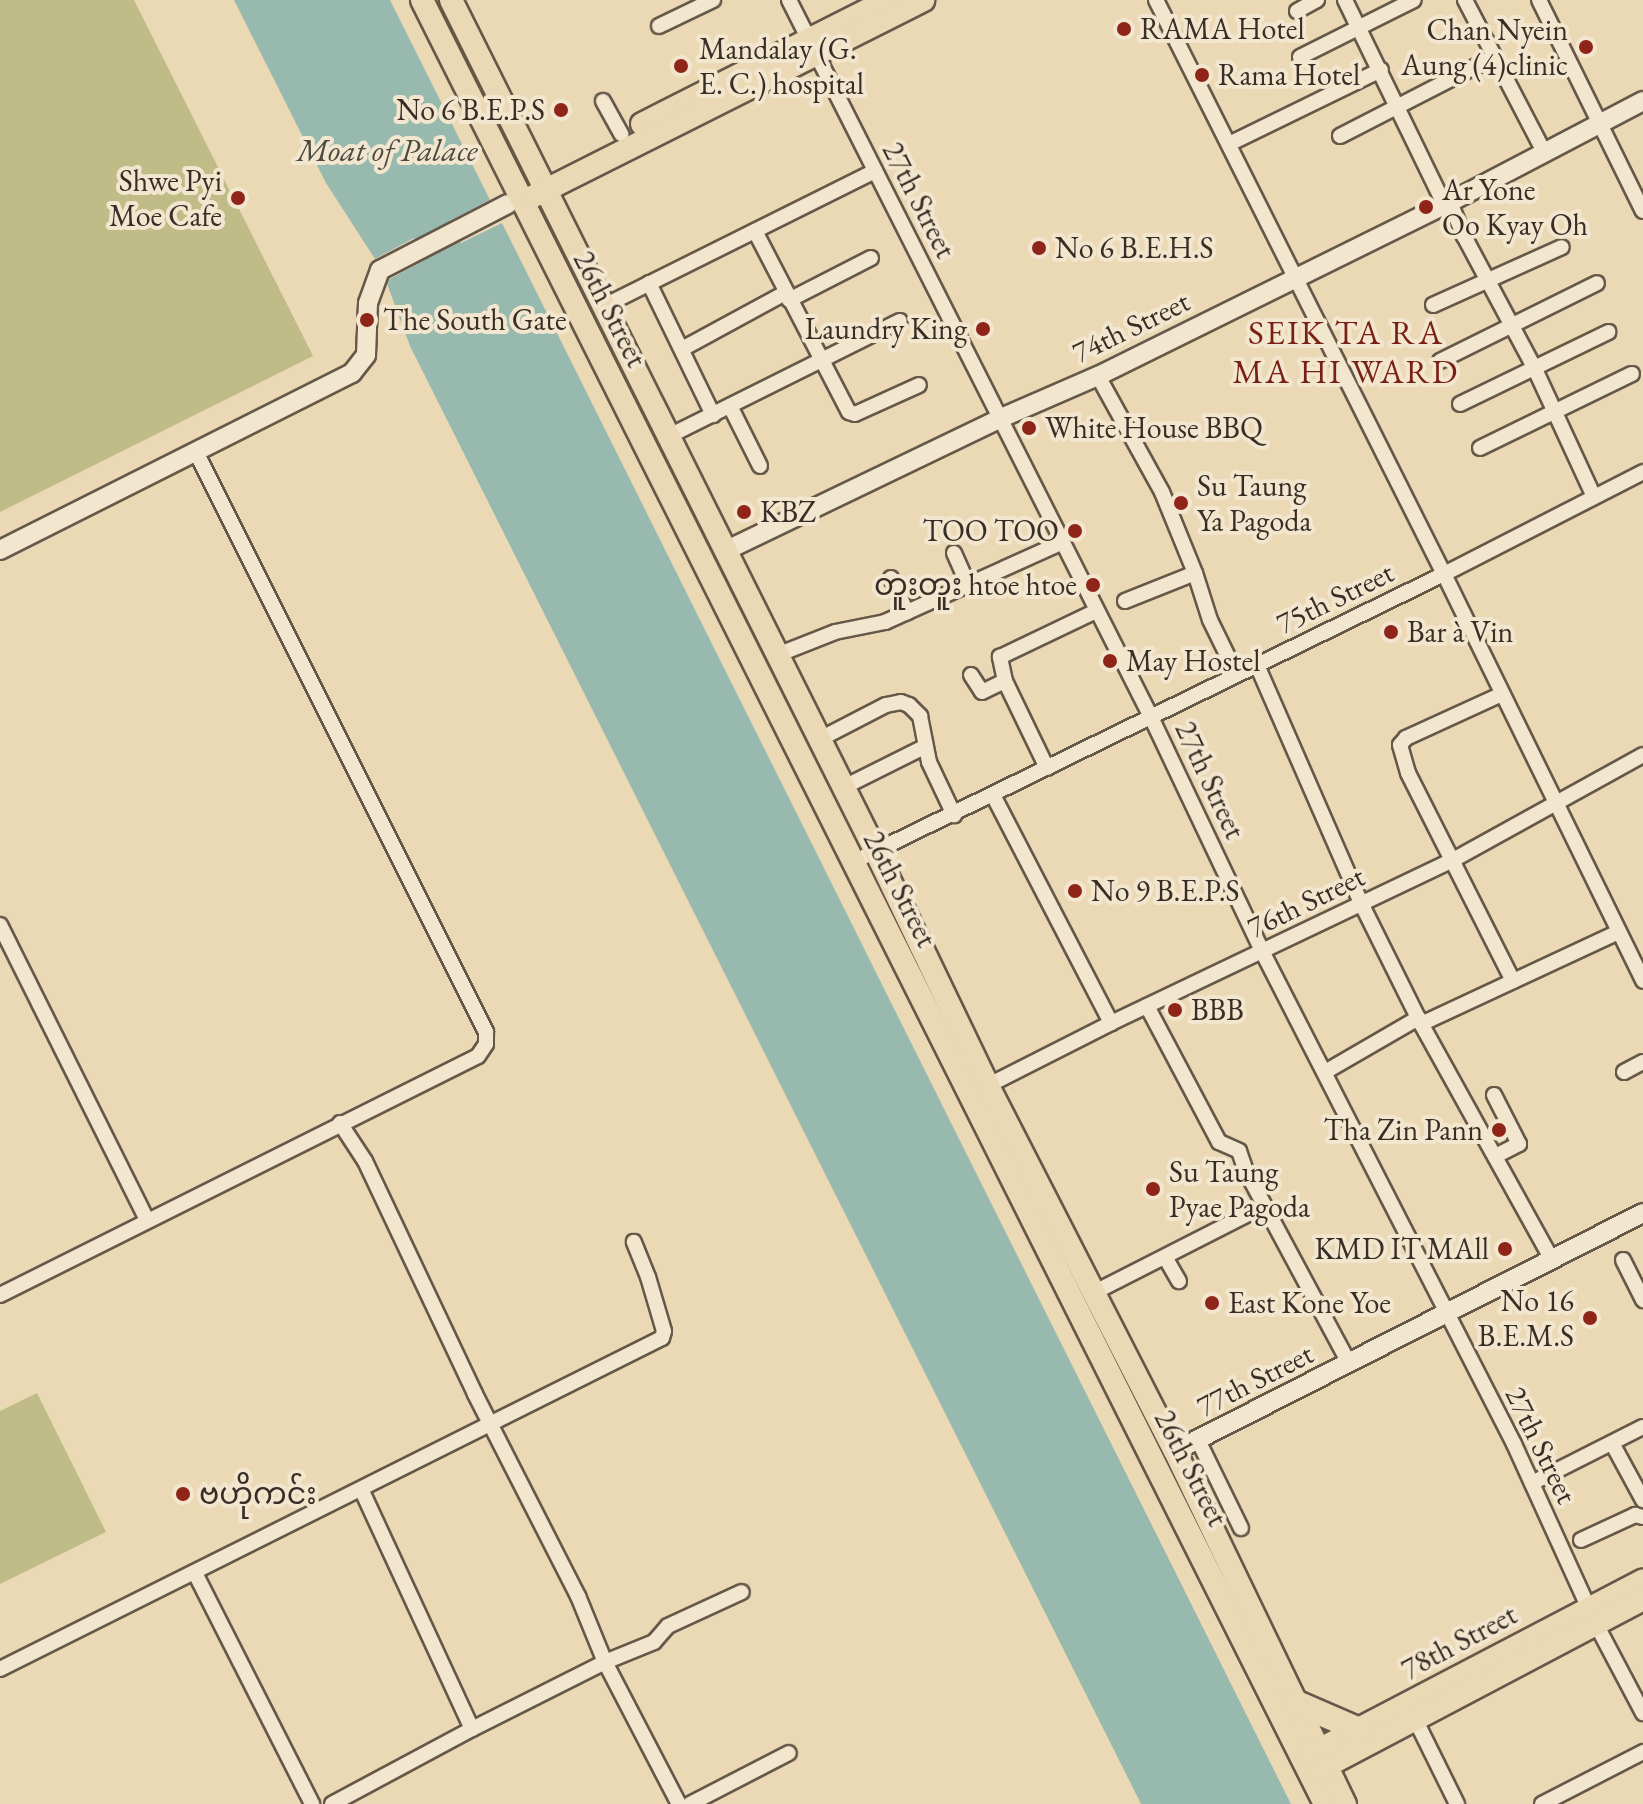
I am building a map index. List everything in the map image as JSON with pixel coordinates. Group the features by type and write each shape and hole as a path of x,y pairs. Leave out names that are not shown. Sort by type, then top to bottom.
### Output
{"highway":[{"path":"1297,1703 1359,1730"}],"main road":[{"name":"26th Street","path":"422,0 511,202 853,862 1095,1292 1175,1451 1297,1703 1325,1804"},
{"name":"26th Street","path":"451,0 876,852 979,1090 1314,1762 1345,1804"},
{"path":"542,184 813,47 888,0"},
{"path":"511,202 621,134 923,0"},
{"name":"78th Street","path":"1314,1762 1415,1719 1592,1616 1643,1580"},
{"name":"78th Street","path":"1314,1762 1359,1730 1592,1616 1643,1599"}],"street":[{"path":"659,26 713,0"},
{"name":"27th Street","path":"789,0 1151,717 1263,953 1532,1483 1592,1616 1643,1713"},
{"path":"1156,0 1444,574 1643,981"},
{"path":"1297,11 1318,0"},
{"path":"1345,0 1381,70 1395,107 1534,367 1594,497"},
{"path":"1300,57 1414,0"},
{"path":"1465,0 1544,152"},
{"path":"1539,0 1643,211"},
{"path":"1340,136 1494,57"},
{"path":"1229,144 1381,70"},
{"path":"603,101 621,134"},
{"name":"74th Street","path":"725,551 999,419 1098,376 1447,203 1643,101"},
{"path":"602,307 875,171"},
{"path":"0,550 358,368 366,355 370,294 380,270 511,202"},
{"path":"755,231 849,412 855,414 919,385"},
{"path":"1433,305 1562,247"},
{"path":"682,349 871,258"},
{"path":"649,283 713,415"},
{"path":"1440,361 1597,283"},
{"path":"667,437 900,321"},
{"path":"1460,404 1608,332"},
{"path":"1480,448 1632,374"},
{"path":"1098,376 1162,492 1195,573 1210,620 1237,675"},
{"path":"730,406 760,466"},
{"path":"0,1295 478,1056 487,1038 380,816 196,452"},
{"name":"75th Street","path":"853,862 1444,574 1643,472"},
{"path":"777,655 835,632 885,622 1061,543"},
{"path":"954,553 968,584"},
{"path":"1125,601 1195,573"},
{"path":"891,578 907,613"},
{"path":"1047,768 1005,681 1000,657 1096,611"},
{"path":"1257,665 1361,903 1420,1021 1552,1260"},
{"path":"971,675 982,692 1005,681"},
{"path":"1502,694 1406,738 1400,745 1408,773 1513,981"},
{"path":"820,739 886,705 901,702 920,716 924,747 954,815"},
{"path":"844,787 924,747"},
{"name":"76th Street","path":"979,1090 1111,1023 1453,860 1643,755"},
{"path":"993,795 1111,1023"},
{"path":"0,925 147,1220"},
{"path":"1325,1072 1420,1021 1618,932"},
{"path":"1147,1006 1219,1142 1239,1151 1264,1206 1349,1363"},
{"path":"1624,1072 1643,1062"},
{"path":"1494,1095 1519,1144 1495,1156"},
{"path":"340,1123 365,1161 480,1404 578,1596 605,1662 679,1804"},
{"path":"1095,1292 1264,1206"},
{"name":"77th Street","path":"1175,1451 1446,1316 1643,1213"},
{"path":"0,1669 662,1338 664,1331 634,1242"},
{"path":"1165,1257 1179,1281"},
{"path":"1623,1260 1643,1299"},
{"path":"1532,1483 1643,1427"},
{"path":"1198,1440 1241,1528"},
{"path":"1612,1443 1643,1500"},
{"path":"361,1489 472,1729"},
{"path":"1581,1540 1635,1515 1643,1517"},
{"path":"195,1573 309,1803"},
{"path":"332,1804 605,1662 654,1642 668,1626 742,1592"},
{"path":"1415,1719 1457,1804"},
{"path":"1542,1804 1643,1752"},
{"path":"690,1804 789,1753"}],"shaded area":[{"path":"0,0 134,0 313,356 0,512"},
{"path":"37,1393 106,1532 0,1584 0,1411"}],"water":[{"name":"Moat of Palace","path":"234,0 390,0 490,200 449,221 461,243 502,223 1291,1804 1141,1804 410,346 386,281 425,260 414,238 375,259 326,183"}],"place":[{"name":"RAMA Hotel","path":"1124,29"},
{"name":"Chan Nyein Aung (4)clinic","path":"1586,47"},
{"name":"Mandalay (G. E. C.) hospital","path":"681,66"},
{"name":"Rama Hotel","path":"1202,75"},
{"name":"No 6 B.E.P.S","path":"561,110"},
{"name":"Shwe Pyi Moe Cafe","path":"238,198"},
{"name":"Ar Yone Oo Kyay Oh","path":"1426,207"},
{"name":"No 6 B.E.H.S","path":"1039,248"},
{"name":"The South Gate","path":"367,320"},
{"name":"Laundry King","path":"983,329"},
{"name":"White House BBQ","path":"1029,428"},
{"name":"Su Taung Ya Pagoda","path":"1181,503"},
{"name":"KBZ","path":"744,512"},
{"name":"TOO TOO","path":"1075,531"},
{"name":"တူးတူး htoe htoe","path":"1093,585"},
{"name":"Bar à Vin","path":"1391,632"},
{"name":"May Hostel","path":"1110,661"},
{"name":"No 9 B.E.P.S","path":"1075,891"},
{"name":"BBB","path":"1175,1010"},
{"name":"Tha Zin Pann","path":"1499,1130"},
{"name":"Su Taung Pyae Pagoda","path":"1153,1189"},
{"name":"KMD IT MAll","path":"1505,1249"},
{"name":"East Kone Yoe","path":"1212,1303"},
{"name":"No 16 B.E.M.S","path":"1590,1318"},
{"name":"ဗဟိုကင်း","path":"183,1494"}],"district":[{"name":"SEIK TA RA MA HI WARD","path":"1346,352"}]}
